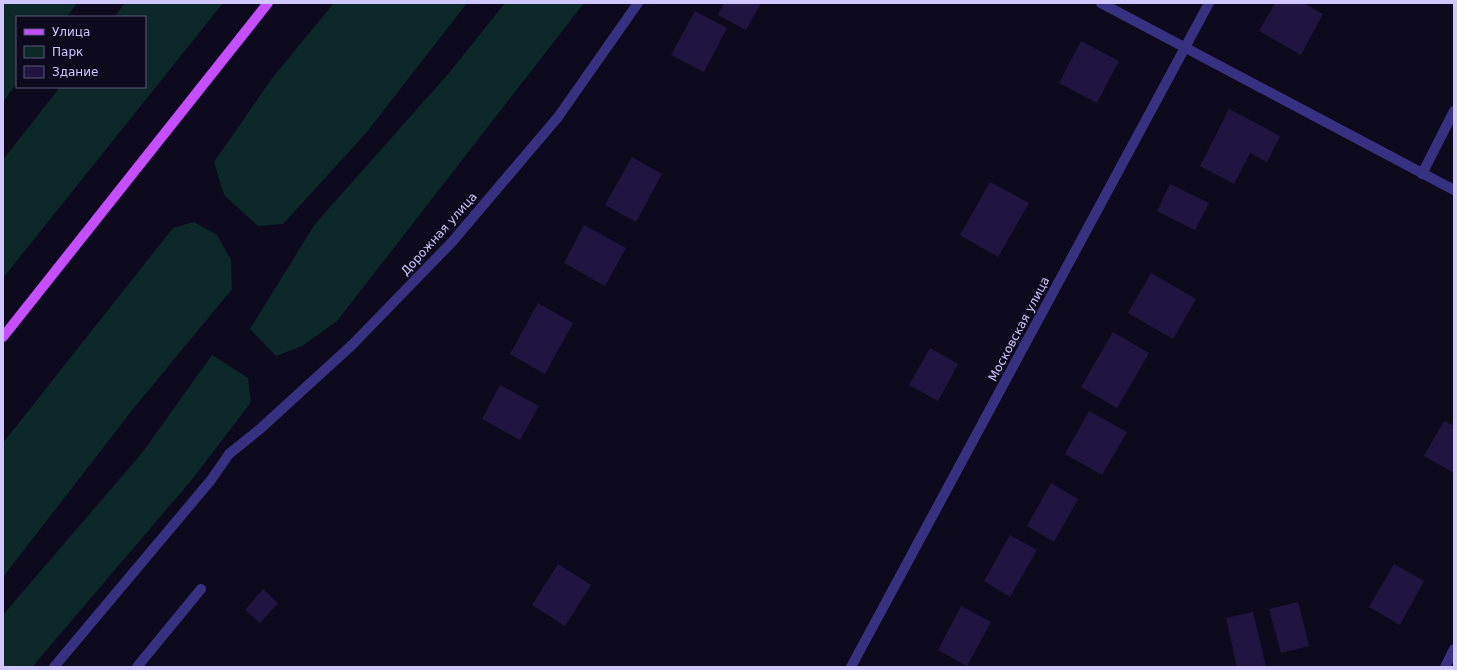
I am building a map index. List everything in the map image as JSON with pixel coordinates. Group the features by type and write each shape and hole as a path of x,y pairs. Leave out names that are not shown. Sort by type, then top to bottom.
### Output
{"main road":[{"path":"3,337 268,3"}],"street":[{"name":"Дорожная улица","path":"54,667 211,480 229,454 260,429 352,345 452,242 558,117 638,3"},
{"path":"1101,3 1454,190"},
{"name":"Московская улица","path":"851,667 1209,3"},
{"path":"1422,174 1454,111"},
{"path":"137,667 201,589"},
{"path":"1444,667 1454,649"}],"green space":[{"path":"3,3 77,3 68,16 16,16 16,84 3,102"},
{"path":"125,3 223,3 3,278 3,160 59,88 146,88 146,16 115,16"},
{"path":"334,3 467,3 366,133 283,224 258,226 224,195 214,162 273,77"},
{"path":"505,3 584,3 337,321 302,346 276,356 250,329 315,224 449,73"},
{"path":"194,222 217,235 231,260 232,289 133,409 3,577 3,443 173,228"},
{"path":"212,355 248,378 251,402 194,477 32,667 3,667 3,615 142,453"}],"building":[{"path":"724,3 761,3 746,30 718,15"},
{"path":"1275,3 1303,3 1323,14 1301,55 1259,31"},
{"path":"695,11 727,28 704,72 671,55"},
{"path":"1081,41 1119,61 1097,103 1059,83"},
{"path":"1229,109 1280,136 1267,162 1250,153 1234,184 1200,166"},
{"path":"632,157 662,174 636,222 605,205"},
{"path":"990,182 1029,203 998,257 960,235"},
{"path":"1170,184 1209,203 1195,230 1157,211"},
{"path":"584,225 626,248 605,286 564,263"},
{"path":"1151,273 1196,299 1173,339 1128,313"},
{"path":"538,303 573,323 545,374 510,354"},
{"path":"1113,332 1149,353 1117,408 1081,387"},
{"path":"930,348 958,364 938,401 909,385"},
{"path":"500,385 539,406 520,440 482,419"},
{"path":"1089,411 1127,432 1102,475 1065,454"},
{"path":"1444,421 1454,426 1454,473 1424,456"},
{"path":"1051,483 1078,499 1054,542 1027,526"},
{"path":"1010,535 1037,550 1010,597 984,581"},
{"path":"558,564 591,585 565,626 532,605"},
{"path":"1394,564 1424,581 1400,625 1369,607"},
{"path":"263,589 278,603 260,623 245,610"},
{"path":"1298,602 1309,646 1281,653 1269,609"},
{"path":"961,606 991,622 967,666 938,650"},
{"path":"1253,612 1266,667 1237,667 1226,618"}]}
